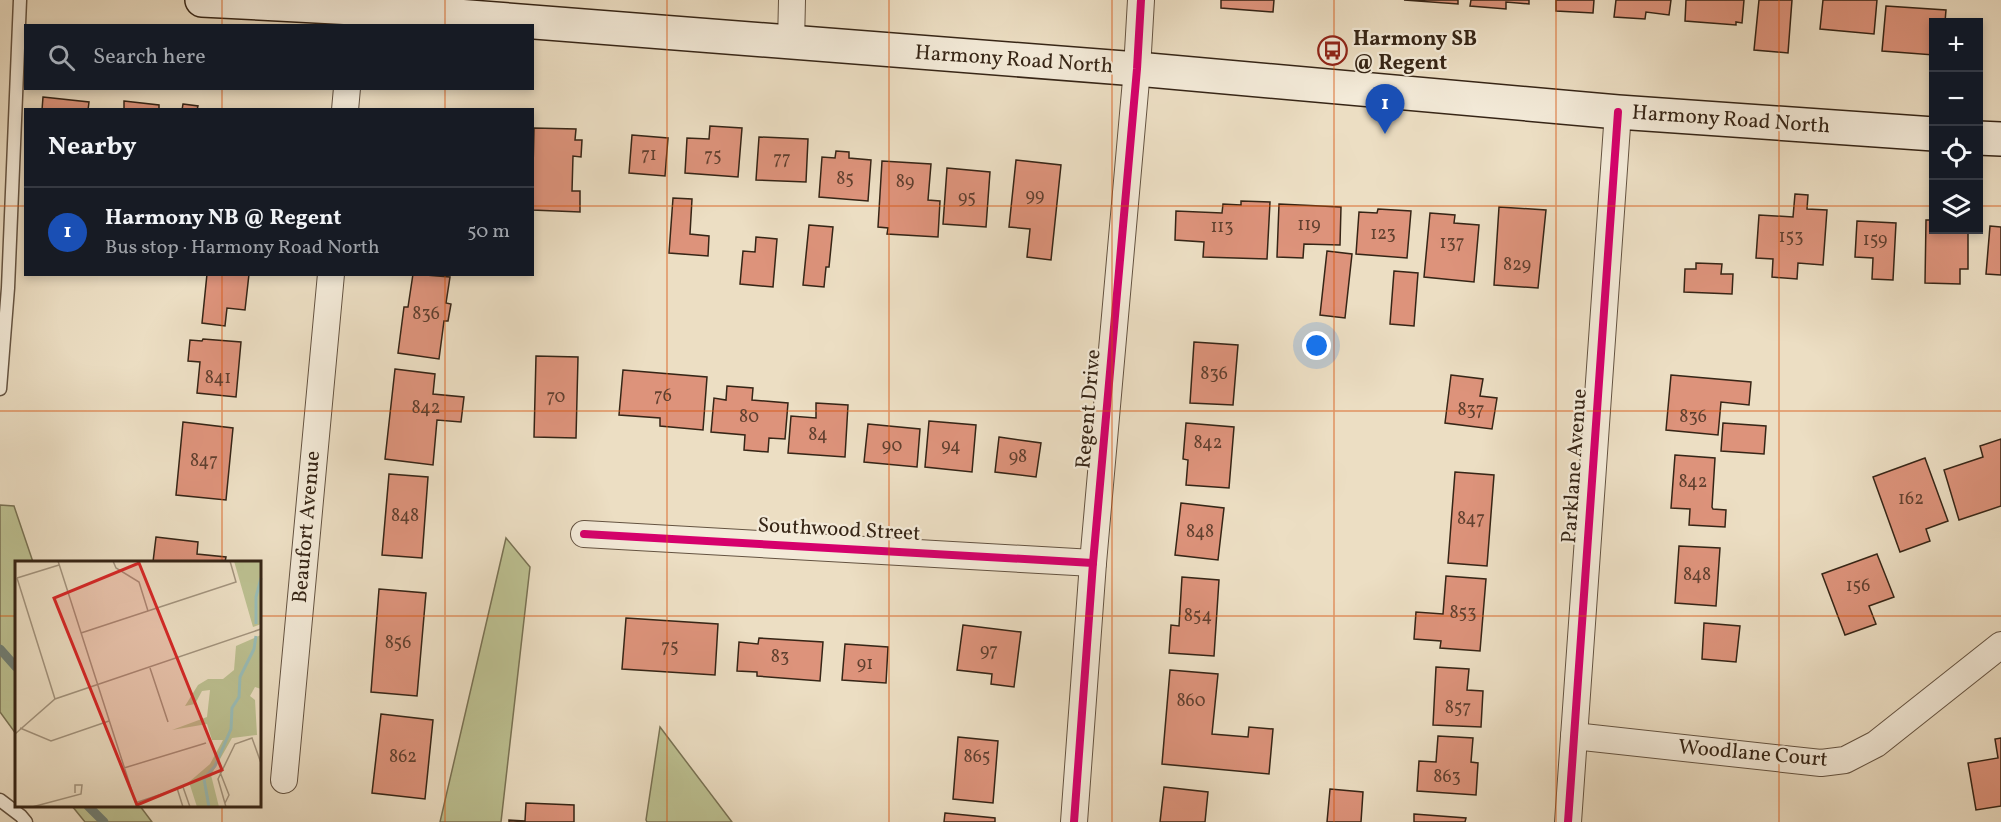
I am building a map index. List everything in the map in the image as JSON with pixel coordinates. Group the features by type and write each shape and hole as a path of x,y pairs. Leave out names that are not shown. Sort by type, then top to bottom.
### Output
{"main road":[{"name":"Harmony Road North","path":"202,0 353,17 471,24"},
{"name":"Harmony Road North","path":"534,28 791,43 1137,69 1618,112 1929,134"},
{"path":"1983,138 2001,139"}],"street":[{"path":"791,43 792,0"},
{"name":"Regent Drive","path":"1074,822 1093,563 1137,69 1141,0"},
{"path":"345,108 347,90"},
{"name":"Parklane Avenue","path":"1568,822 1618,112"},
{"name":"Beaufort Avenue","path":"284,780 331,276"},
{"name":"Southwood Street","path":"584,534 1093,563"},
{"name":"Woodlane Court","path":"1574,736 1821,763 1845,760 1876,744 2001,645"}],"lane":[{"path":"0,384 20,0"},
{"path":"0,800 26,822"}],"green space":[{"path":"0,505 14,506 33,561 15,561 15,733 0,712"},
{"path":"506,538 530,567 501,822 440,822"},
{"path":"660,727 732,822 647,822"},
{"path":"73,807 141,807 152,822 85,822"}],"building":[{"path":"1221,0 1274,0 1273,12 1221,8"},
{"path":"1404,0 1458,0 1458,4"},
{"path":"1471,0 1529,0 1529,4 1506,2 1506,9 1470,6"},
{"path":"1556,0 1594,0 1593,13 1556,11"},
{"path":"1616,0 1671,0 1669,15 1646,12 1645,19 1614,17"},
{"path":"1686,0 1744,0 1742,23 1736,22 1736,25 1685,21"},
{"path":"1759,0 1792,0 1788,53 1754,50"},
{"path":"1823,0 1877,0 1874,34 1820,29"},
{"path":"1886,6 1946,10 1945,18 1929,18 1929,55 1882,51"},
{"path":"43,97 89,102 88,108 42,108"},
{"path":"124,101 159,105 159,108 124,108"},
{"path":"183,104 198,106 198,108 182,108"},
{"path":"710,126 742,128 738,177 685,173 687,138 709,139"},
{"path":"534,128 576,129 575,140 582,140 581,157 573,156 572,191 580,191 580,212 534,210"},
{"path":"632,135 668,138 665,176 629,173"},
{"path":"759,137 808,139 806,182 756,180"},
{"path":"836,151 849,152 849,158 871,160 868,201 819,197 822,157 835,158"},
{"path":"1016,160 1061,165 1051,260 1027,257 1030,229 1009,227"},
{"path":"882,161 931,164 928,200 940,201 938,237 887,234 888,228 878,227"},
{"path":"947,168 990,172 986,227 943,224"},
{"path":"1795,194 1808,195 1807,209 1827,210 1823,265 1798,263 1797,279 1772,277 1773,259 1756,258 1759,215 1793,217"},
{"path":"673,198 692,199 690,234 709,236 708,256 669,253"},
{"path":"1241,201 1270,202 1267,259 1203,257 1204,242 1175,240 1176,211 1222,213 1223,204 1241,205"},
{"path":"1279,204 1341,207 1340,245 1304,244 1303,258 1277,257"},
{"path":"1499,207 1546,210 1538,288 1494,285"},
{"path":"1378,209 1411,211 1407,258 1356,254 1359,212 1377,213"},
{"path":"1430,213 1455,215 1454,223 1479,225 1474,282 1424,277"},
{"path":"1926,220 1929,220 1929,234 1968,234 1968,269 1960,269 1960,284 1925,283"},
{"path":"1857,221 1896,223 1893,280 1872,279 1873,258 1855,257"},
{"path":"809,225 833,227 829,267 826,267 824,287 803,285"},
{"path":"1990,226 2001,227 2001,275 1986,274"},
{"path":"756,237 777,239 773,287 740,284 743,251 755,252"},
{"path":"1327,251 1352,254 1345,318 1320,315"},
{"path":"1696,263 1722,264 1721,274 1733,274 1732,294 1684,292 1685,269 1696,269"},
{"path":"1394,271 1418,273 1414,326 1390,324"},
{"path":"207,276 249,276 245,310 227,308 225,326 202,323"},
{"path":"413,276 450,277 446,303 451,304 448,321 444,321 439,359 398,353 404,307 408,307"},
{"path":"203,339 241,342 236,397 197,393 200,362 188,361 190,340 202,341"},
{"path":"1194,342 1238,345 1233,405 1190,403"},
{"path":"536,356 578,357 576,438 534,437"},
{"path":"395,369 435,374 433,394 464,397 461,422 437,420 433,465 385,459"},
{"path":"623,370 707,377 703,430 660,426 660,418 619,415"},
{"path":"1451,375 1483,379 1480,396 1497,398 1492,429 1445,423"},
{"path":"1671,375 1751,382 1749,405 1721,402 1718,435 1666,430"},
{"path":"727,386 753,388 752,400 788,403 785,439 769,438 768,452 744,450 745,435 711,432 714,398 726,400"},
{"path":"816,403 848,405 845,457 788,453 791,416 816,418"},
{"path":"929,421 976,425 972,472 925,467"},
{"path":"183,422 233,428 226,500 176,495"},
{"path":"1186,423 1234,427 1229,488 1186,485 1188,460 1183,459"},
{"path":"1723,423 1766,426 1764,454 1721,451"},
{"path":"868,424 920,429 917,467 864,462"},
{"path":"999,437 1041,443 1036,477 995,472"},
{"path":"2001,439 2001,506 1959,520 1944,470 1983,457 1980,446"},
{"path":"1675,455 1715,458 1712,507 1726,510 1725,527 1689,525 1690,509 1671,508"},
{"path":"1925,458 1948,521 1926,529 1930,541 1900,552 1873,477"},
{"path":"1455,472 1494,475 1487,566 1448,563"},
{"path":"389,474 428,477 422,558 382,555"},
{"path":"1181,503 1224,508 1218,560 1175,555"},
{"path":"156,537 198,542 197,554 226,557 225,561 153,561"},
{"path":"1679,546 1720,548 1716,606 1675,603"},
{"path":"1877,554 1894,597 1869,606 1876,624 1845,635 1822,574"},
{"path":"1446,576 1486,579 1480,651 1440,648 1441,641 1414,639 1416,612 1443,614"},
{"path":"1182,577 1219,580 1214,656 1169,653 1171,625 1179,626"},
{"path":"379,589 426,593 417,696 371,692"},
{"path":"626,618 718,624 715,675 622,669"},
{"path":"1704,623 1740,626 1736,662 1702,659"},
{"path":"963,625 1021,632 1014,687 991,684 992,674 957,670"},
{"path":"759,638 823,642 820,681 757,676 757,672 737,671 739,642 758,644"},
{"path":"845,644 888,647 886,683 842,680"},
{"path":"1436,667 1469,669 1467,690 1483,691 1481,727 1433,725"},
{"path":"1170,670 1218,674 1212,734 1248,737 1249,727 1273,729 1269,774 1162,764"},
{"path":"381,714 433,720 425,799 372,793"},
{"path":"1438,736 1473,738 1471,762 1478,763 1476,795 1417,791 1419,761 1436,762"},
{"path":"958,737 998,741 993,803 953,799"},
{"path":"2001,738 2001,806 1976,810 1968,763 1998,758 1995,739"},
{"path":"1164,787 1208,792 1205,822 1160,822"},
{"path":"1330,789 1363,792 1361,822 1327,822"},
{"path":"526,803 574,805 574,822 509,822 509,820 525,821"},
{"path":"945,813 995,818 995,822 944,822"},
{"path":"1414,814 1466,818 1465,822 1414,822"}],"waterway":[{"path":"0,649 15,666"},
{"path":"89,807 104,822"}],"cycle path":[{"path":"1074,822 1093,563 1137,69 1141,0"},
{"path":"1568,822 1618,112"},
{"path":"584,534 1093,563"}],"place":[{"name":"Harmony SB @ Regent","path":"1332,51"},
{"name":"Harmony NB @ Regent","path":"1385,134"}]}
